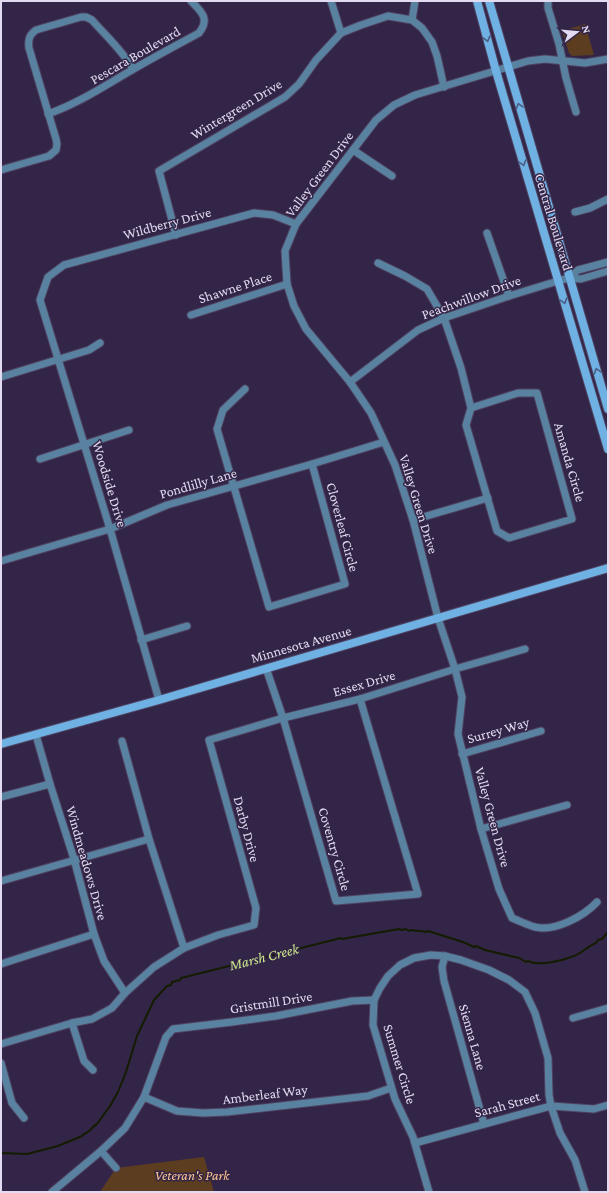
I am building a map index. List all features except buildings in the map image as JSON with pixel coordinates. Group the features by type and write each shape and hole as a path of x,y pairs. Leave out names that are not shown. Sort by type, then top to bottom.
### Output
{"street":[{"name":"Pescara Boulevard","path":"48,114 77,102 199,33 205,23 204,18 202,12 191,1"},
{"path":"331,1 341,33"},
{"path":"415,1 412,20 422,28 432,42 437,56 444,87"},
{"name":"Central Boulevard","path":"476,1 608,449"},
{"name":"Central Boulevard","path":"489,1 608,408"},
{"path":"548,1 548,8 576,112"},
{"name":"Wintergreen Drive","path":"176,235 158,171 285,97 299,84 316,60 341,33 388,16 412,20"},
{"path":"1,170 49,156 56,150 57,144 29,48 28,41 30,36 36,30 81,17 86,17 92,20 121,51 133,69"},
{"name":"Valley Green Drive","path":"598,902 592,908 574,919 555,927 536,927 512,918 499,890 481,829 458,734 462,697 455,669 438,618 413,520 395,465 371,413 350,382 306,329 294,306 288,284 285,251 296,224 376,120 394,105 415,95 508,67 537,60 545,59 585,64 608,59"},
{"path":"353,150 392,176"},
{"path":"575,212 590,208 608,199"},
{"name":"Wildberry Drive","path":"48,277 64,264 254,213 273,215 296,224"},
{"path":"487,233 509,296"},
{"name":"Peachwillow Drive","path":"569,278 578,270 608,262"},
{"name":"Amanda Circle","path":"378,263 427,289 444,318 461,368 471,408 466,425 497,531 508,538 572,519 537,393 518,393 471,408"},
{"name":"Peachwillow Drive","path":"350,382 418,330 444,318 558,281 569,278 581,279 608,271"},
{"name":"Woodside Drive","path":"48,277 40,300 110,529 159,700"},
{"name":"Shawne Place","path":"191,315 288,284"},
{"path":"1,377 90,350 100,342"},
{"path":"234,486 217,429 223,410 245,389"},
{"path":"40,458 129,430"},
{"name":"Pondlilly Lane","path":"1,561 110,529 167,505 384,442"},
{"name":"Cloverleaf Circle","path":"234,486 269,607 345,584 312,464"},
{"path":"413,520 488,498"},
{"name":"Minnesota Avenue","path":"1,744 159,700 608,568"},
{"path":"141,640 187,626"},
{"name":"Essex Drive","path":"209,740 283,718 360,698 525,649"},
{"name":"Coventry Circle","path":"266,668 283,718 336,901 418,894 360,698"},
{"name":"Surrey Way","path":"462,754 541,731"},
{"name":"Windmeadows Drive","path":"36,735 74,859 94,934 104,961 125,993"},
{"name":"Darby Drive","path":"184,948 218,935 254,925 256,908 209,740"},
{"path":"1,1044 72,1023 92,1019 112,1008 125,993 154,966 184,948 149,839 122,741"},
{"path":"1,798 50,784"},
{"path":"481,829 567,805"},
{"path":"1,880 149,839"},
{"path":"1,964 94,934"},
{"name":"Summer Circle","path":"428,1192 415,1143 391,1088 373,1025 374,1000 388,976 400,965 414,958 431,955 445,956 461,960 489,970 509,980 525,992 536,1013 548,1058 549,1096 551,1106 560,1133 575,1160 585,1192"},
{"name":"Sienna Lane","path":"445,956 442,967 444,981 484,1124"},
{"name":"Gristmill Drive","path":"144,1097 166,1036 172,1029 276,1016 352,1001 374,1000"},
{"path":"573,1018 608,1008"},
{"path":"72,1023 84,1061 93,1070"},
{"path":"1,1063 12,1103 24,1118"},
{"name":"Amberleaf Way","path":"144,1097 177,1111 203,1113 227,1112 368,1096 391,1088"},
{"path":"52,1192 101,1151 125,1128 144,1097"},
{"name":"Sarah Street","path":"415,1143 551,1106 594,1109 608,1105"},
{"path":"101,1151 116,1168"}],"green space":[{"path":"585,24 594,55 572,56 569,53 562,31"},
{"name":"Veteran's Park","path":"204,1157 214,1192 100,1192 116,1168"}],"waterway":[{"name":"Marsh Creek","path":"1,1153 27,1154 58,1146 82,1136 97,1124 118,1092 137,1036 154,1000 167,986 171,985 172,982 180,980 181,978 341,938 399,929 406,929 409,931 428,931 474,947 476,946 485,950 533,963 545,963 570,958 602,939 608,932"}]}
